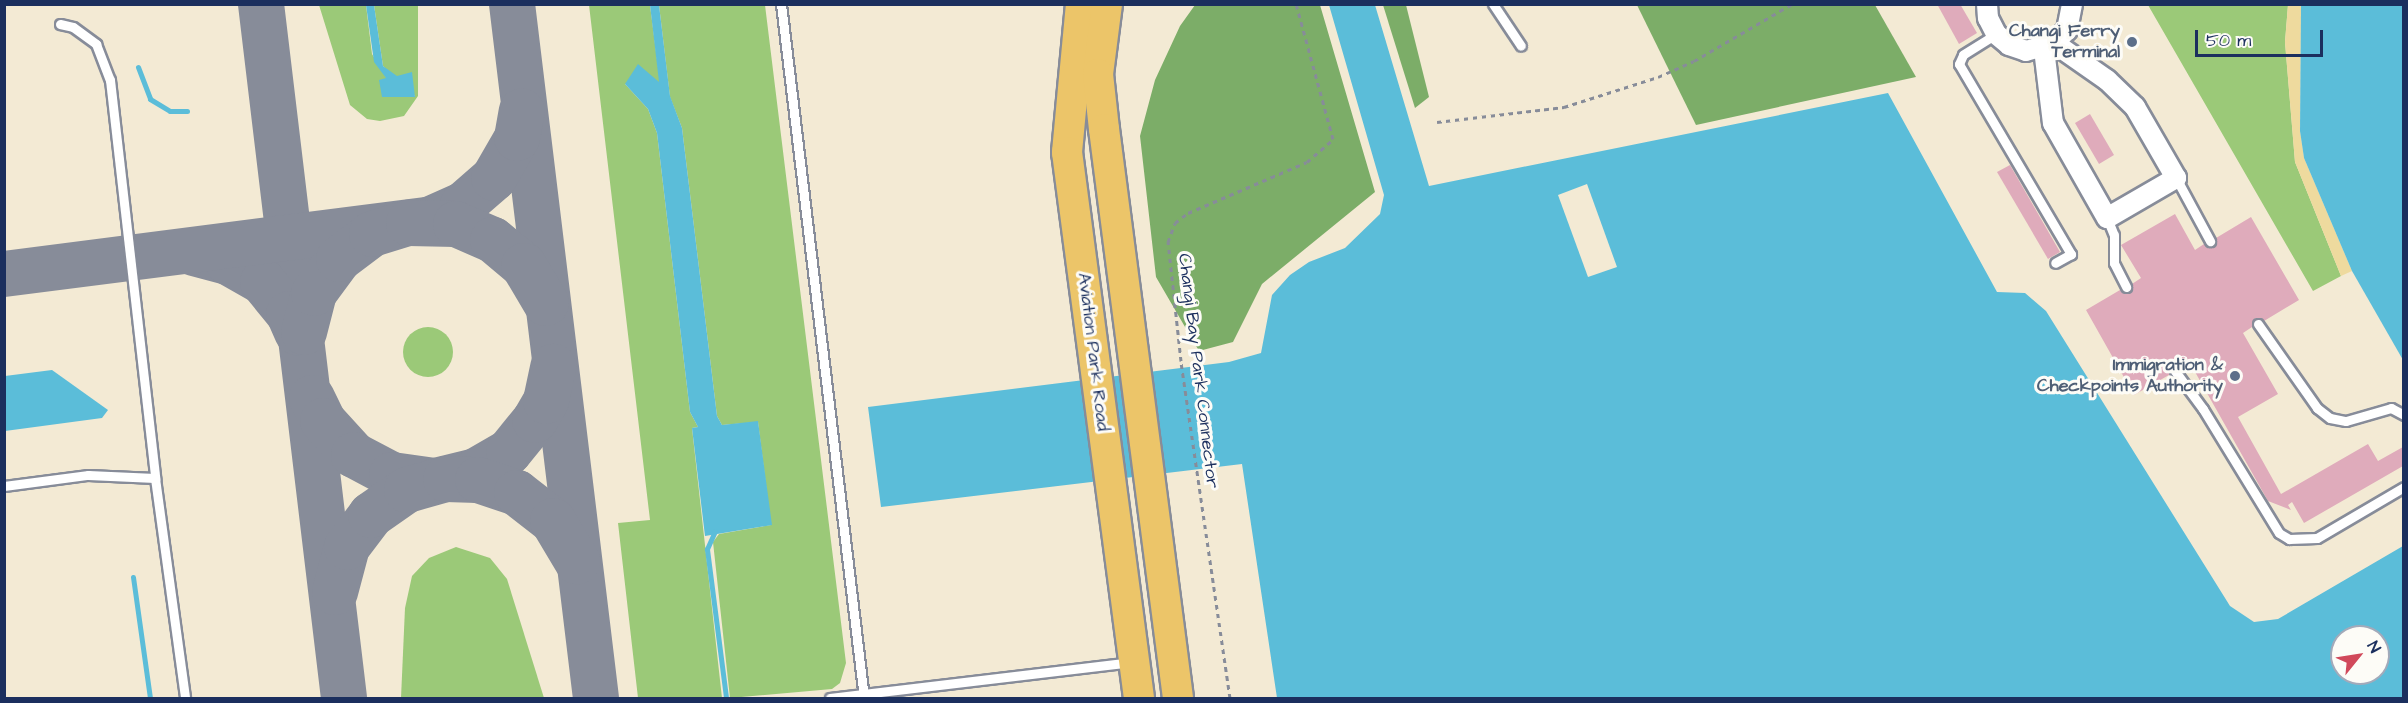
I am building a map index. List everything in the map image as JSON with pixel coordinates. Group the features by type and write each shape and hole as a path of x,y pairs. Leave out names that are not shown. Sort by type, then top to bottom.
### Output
{"main road":[{"name":"Aviation Park Road","path":"1097,7 1067,152 1140,699"},
{"name":"Aviation Park Road","path":"1097,7 1098,74 1149,492 1178,699"}],"street":[{"path":"1988,4 1988,18 1996,34 2009,45 2026,51 2049,46 2067,30 2072,4"},
{"path":"2049,46 2107,80 2135,107 2176,178 2107,218 2053,123 2049,46"}],"lane":[{"path":"782,4 864,696"},
{"path":"1493,4 1521,46"},
{"path":"60,24 73,27 96,44 109,74 155,478 185,699"},
{"path":"1996,34 1963,55 1959,64 2071,254 2055,263"},
{"path":"2176,178 2210,241"},
{"path":"2107,218 2114,235 2114,263 2126,287"},
{"path":"2258,324 2317,408 2330,418 2346,421 2391,408 2403,415"},
{"path":"2175,371 2203,409 2279,533 2289,539 2317,538 2403,487"},
{"path":"4,486 88,475 155,478"},
{"path":"830,699 1134,662"}],"path":[{"name":"Changi Bay Park Connector","path":"1230,699 1181,361 1168,242 1175,223 1209,203 1307,162 1333,139 1296,4"},
{"path":"1437,122 1564,107 1648,80 1694,61 1792,4"}],"green space":[{"path":"319,5 366,5 372,54 387,79 382,97 415,96 383,66 374,5 418,5 418,96 404,116 380,121 367,119 350,105"},
{"path":"589,5 650,5 660,83 625,84 648,109 657,133 690,412 698,427 692,428 722,698 638,698 618,523 650,520"},
{"path":"659,5 765,5 846,663 840,683 832,689 730,698 713,542 719,534 771,525 758,422 722,425 717,416 682,128 670,97"},
{"path":"1195,5 1320,5 1375,192 1262,284 1233,342 1199,351 1156,277 1140,136 1155,80 1180,26"},
{"path":"1383,5 1406,5 1429,97 1415,108"},
{"path":"1637,5 1875,5 1916,77 1696,125"},
{"path":"2148,5 2288,5 2285,42 2295,162 2341,276 2313,291"},
{"path":"428,327 442,331 449,338 453,352 449,366 442,373 428,377 414,373 407,366 403,352 407,338 414,331"},
{"path":"456,547 490,558 507,579 544,698 401,698 405,608 412,576 429,558"}],"sand":[{"path":"2288,5 2301,5 2300,131 2304,158 2352,271 2341,276 2295,162 2285,42"}],"water":[{"path":"366,5 374,5 383,66 397,76 412,72 415,97 382,97 379,80 386,78 374,62"},
{"path":"650,5 659,5 670,96 682,128 717,416 722,425 758,421 772,525 705,536 692,428 698,427 690,412 657,133 648,109 625,84 638,64 659,82"},
{"path":"1329,5 1375,5 1429,186 1888,93 1997,292 2025,293 2046,311 2230,606 2254,622 2278,619 2403,546 2403,698 1277,698 1242,464 881,507 868,407 1229,362 1261,353 1272,295 1290,275 1309,262 1345,248 1380,214 1384,195"},
{"path":"2301,5 2403,5 2403,360 2352,271 2304,158 2300,131"},
{"path":"52,370 108,410 102,418 5,431 5,376"}],"pier":[{"path":"1587,184 1617,267 1588,277 1558,195"}],"building":[{"path":"1937,4 1960,4 1977,33 1959,44"},
{"path":"2090,114 2114,155 2099,164 2075,123"},
{"path":"2010,165 2060,252 2048,259 1997,172"},
{"path":"2175,214 2195,250 2204,244 2214,247 2216,238 2251,217 2299,300 2264,321 2255,318 2252,327 2243,333 2278,394 2238,417 2281,494 2368,444 2378,461 2403,447 2403,466 2304,523 2292,502 2288,505 2291,510 2268,501 2190,363 2181,368 2172,365 2169,375 2134,395 2086,310 2120,290 2131,291 2132,284 2141,278 2121,245"}],"waterway":[{"path":"138,67 150,99 170,111 187,111"},
{"path":"715,531 707,549 726,698"},
{"path":"133,577 150,698"}],"taxiway":[{"path":"261,4 344,698"},
{"path":"512,4 596,698"},
{"path":"4,274 431,219 463,205 494,178 517,138 522,111"},
{"path":"304,332 314,293 339,259 372,234 409,223 456,224 493,240 524,266 546,303"},
{"path":"194,253 228,262 263,282 289,314 297,332"},
{"path":"312,398 323,421 354,455 392,475 435,481 476,471 509,452 535,420 546,401 553,367"},
{"path":"335,592 347,547 371,515 407,490 446,479 478,480 517,493 553,521 577,561"}],"place":[{"name":"Changi Ferry Terminal","path":"2132,42"},
{"name":"Immigration & Checkpoints Authority","path":"2235,376"}]}
